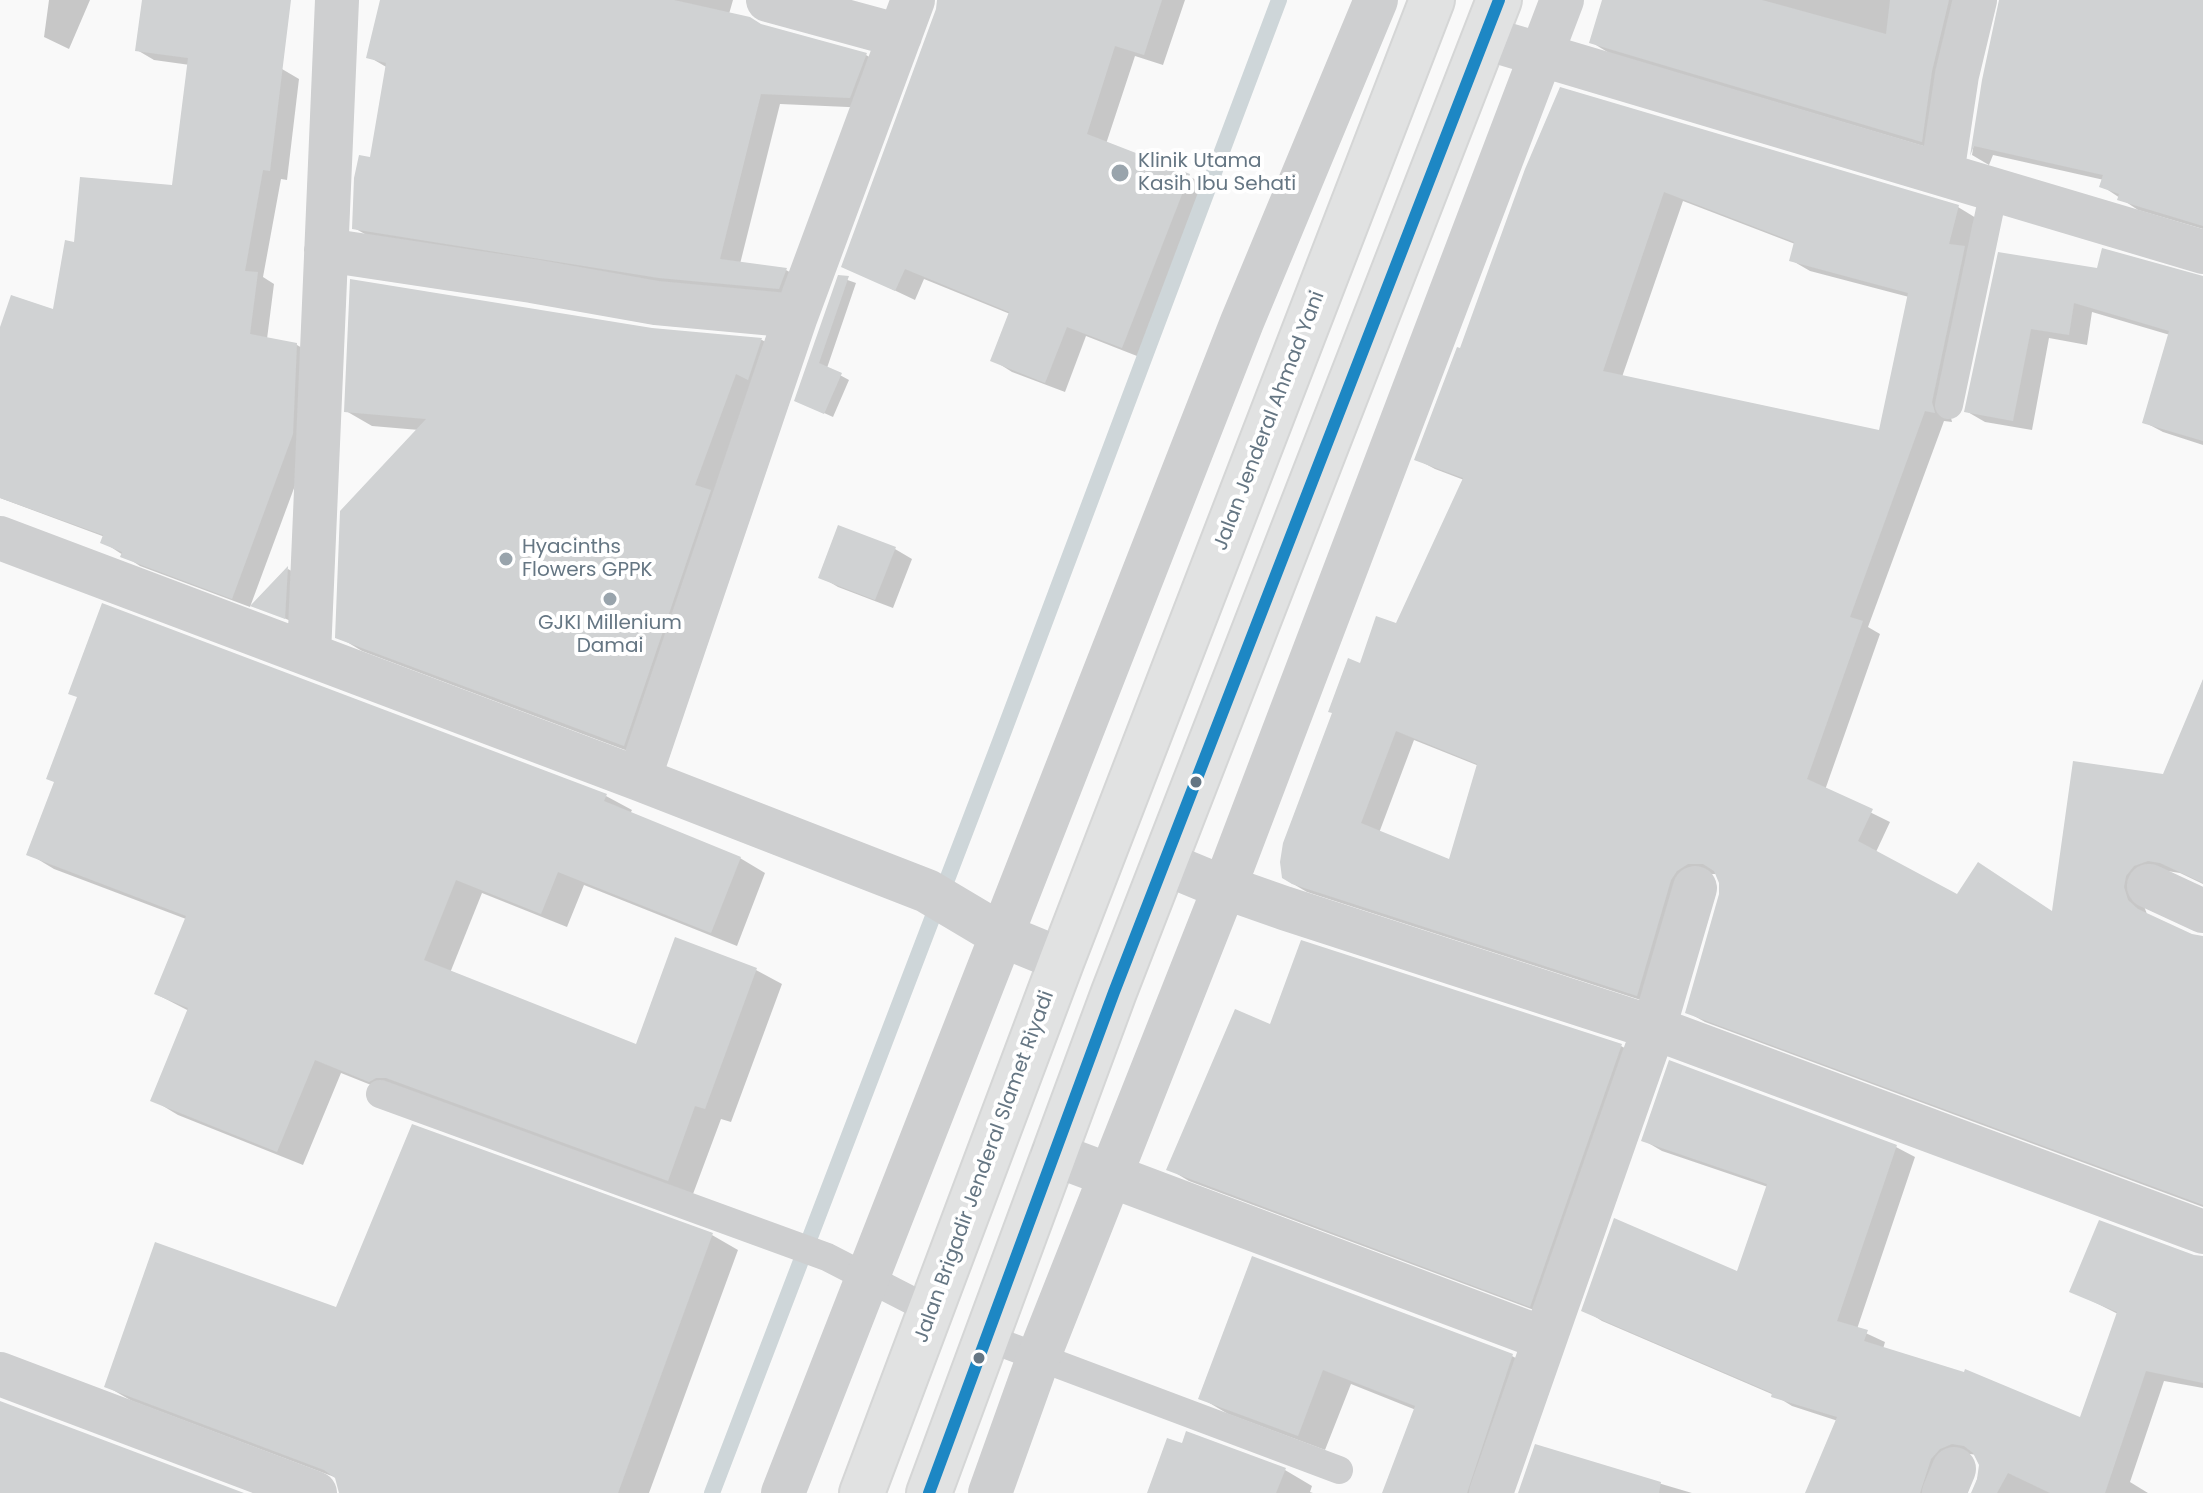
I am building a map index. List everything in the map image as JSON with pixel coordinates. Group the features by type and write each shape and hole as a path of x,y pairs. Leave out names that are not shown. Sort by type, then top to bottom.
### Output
{"highway":[{"name":"Jalan Jenderal Ahmad Yani","path":"1108,841 1432,0"},
{"path":"929,1493 1164,863 1492,19"},
{"name":"Jalan Brigadir Jenderal Slamet Riyadi","path":"862,1493 1108,841"}],"street":[{"path":"309,654 337,0"},
{"path":"639,779 796,316 906,18 768,0"},
{"path":"783,1493 869,1278 993,930 1376,0"},
{"path":"990,1493 1039,1356 1225,886 1562,0"},
{"path":"1942,174 1957,75 1975,0"},
{"path":"1492,19 1542,55 2203,252"},
{"path":"1286,214 1342,234"},
{"path":"326,250 656,303 796,316"},
{"path":"1364,349 1420,376"},
{"path":"1198,436 1257,456"},
{"path":"0,538 927,891 993,930 1062,960"},
{"path":"1164,863 1654,1028 2203,1232"},
{"path":"2149,886 2203,911"},
{"path":"1491,1493 1654,1028 1695,888"},
{"path":"1053,1154 1545,1339"},
{"path":"0,1374 302,1491"}],"lane":[{"path":"1949,405 1994,190"},
{"path":"380,1094 827,1257 932,1311"},
{"path":"985,1337 1339,1470"}],"building":[{"path":"142,0 291,0 270,171 263,170 245,271 258,272 250,334 297,343 293,434 232,599 120,557 122,552 100,543 103,535 0,498 0,327 11,295 53,309 65,240 74,242 80,177 172,185 188,58 135,51"},
{"path":"380,0 674,0 750,17 761,24 867,53 850,98 761,94 720,259 787,268 779,289 659,278 352,229 354,178 359,155 370,157 386,63 366,58"},
{"path":"937,0 1162,0 1144,55 1115,46 1087,134 1190,174 1122,348 1067,327 1045,383 990,361 1009,312 905,269 895,291 841,267"},
{"path":"1602,0 1762,0 1886,34 1890,0 1949,0 1932,71 1922,142 1589,43"},
{"path":"1999,0 2203,0 2203,226 2117,200 2119,194 2099,187 2103,175 1974,146 1970,156"},
{"path":"1560,87 1959,205 1949,244 1965,246 1932,402 1935,413 1925,411 1850,617 1863,621 1807,779 1873,809 1858,841 1957,894 1978,862 2052,911 2073,761 2163,774 2203,679 2203,883 2160,863 2148,861 2134,866 2126,876 2124,887 2128,900 2138,909 2203,936 2203,1205 1685,1013 1719,894 1714,871 1703,864 1688,864 1677,871 1671,880 1637,996 1292,884 1282,878 1280,862 1283,843 1332,713 1328,712 1348,658 1360,663 1376,616 1396,623 1463,478 1414,460 1457,347 1460,348 1525,169","holes":["1664,192 1794,242 1789,261 1908,293 1879,430 1603,371","1396,731 1477,764 1449,859 1361,823"]},
{"path":"2102,248 2203,276 2203,441 2142,423 2169,331 2074,303 2069,335 2031,329 2013,421 1964,412 1998,252 2097,268"},
{"path":"838,275 849,276 819,363 842,373 824,414 794,401"},
{"path":"350,279 652,328 762,338 748,380 736,374 695,485 711,490 624,746 335,638 340,511 426,419 344,412"},
{"path":"838,525 896,547 875,600 818,578"},
{"path":"288,566 285,619 250,606"},
{"path":"102,603 607,794 604,801 741,857 711,933 558,872 541,914 456,880 424,960 636,1044 675,937 757,968 705,1109 695,1106 668,1181 386,1078 369,1082 315,1060 277,1152 150,1101 188,1008 154,994 186,916 26,855 54,782 46,779 77,697 68,694"},
{"path":"1301,940 1622,1044 1530,1307 1166,1170 1235,1009 1270,1024"},
{"path":"1669,1060 1897,1145 1837,1321 1868,1330 1864,1341 1964,1372 1965,1369 2080,1417 2117,1312 2069,1292 2099,1220 2203,1256 2203,1383 2146,1371 2105,1493 2050,1493 2008,1473 1997,1493 1971,1493 1979,1465 1973,1453 1964,1446 1952,1444 1940,1449 1931,1459 1920,1493 1805,1493 1837,1417 1771,1397 1772,1393 1581,1311 1614,1218 1737,1271 1767,1184 1641,1141"},
{"path":"412,1124 713,1233 618,1493 339,1493 335,1478 324,1470 104,1387 155,1242 336,1307"},
{"path":"1252,1256 1513,1354 1467,1493 1382,1493 1415,1406 1323,1370 1298,1436 1198,1399"},
{"path":"0,1401 244,1493 0,1493"},
{"path":"1186,1431 1286,1468 1276,1493 1147,1493 1167,1438 1182,1443"},
{"path":"1535,1444 1661,1482 1659,1493 1518,1493"}],"waterway":[{"path":"712,1493 1279,0"}],"transit line":[{"path":"929,1493 1114,992 1499,0"}],"place":[{"name":"Klinik Utama Kasih Ibu Sehati","path":"1120,173"},
{"name":"Hyacinths Flowers GPPK","path":"506,559"},
{"name":"GJKI Millenium Damai","path":"610,599"}]}
